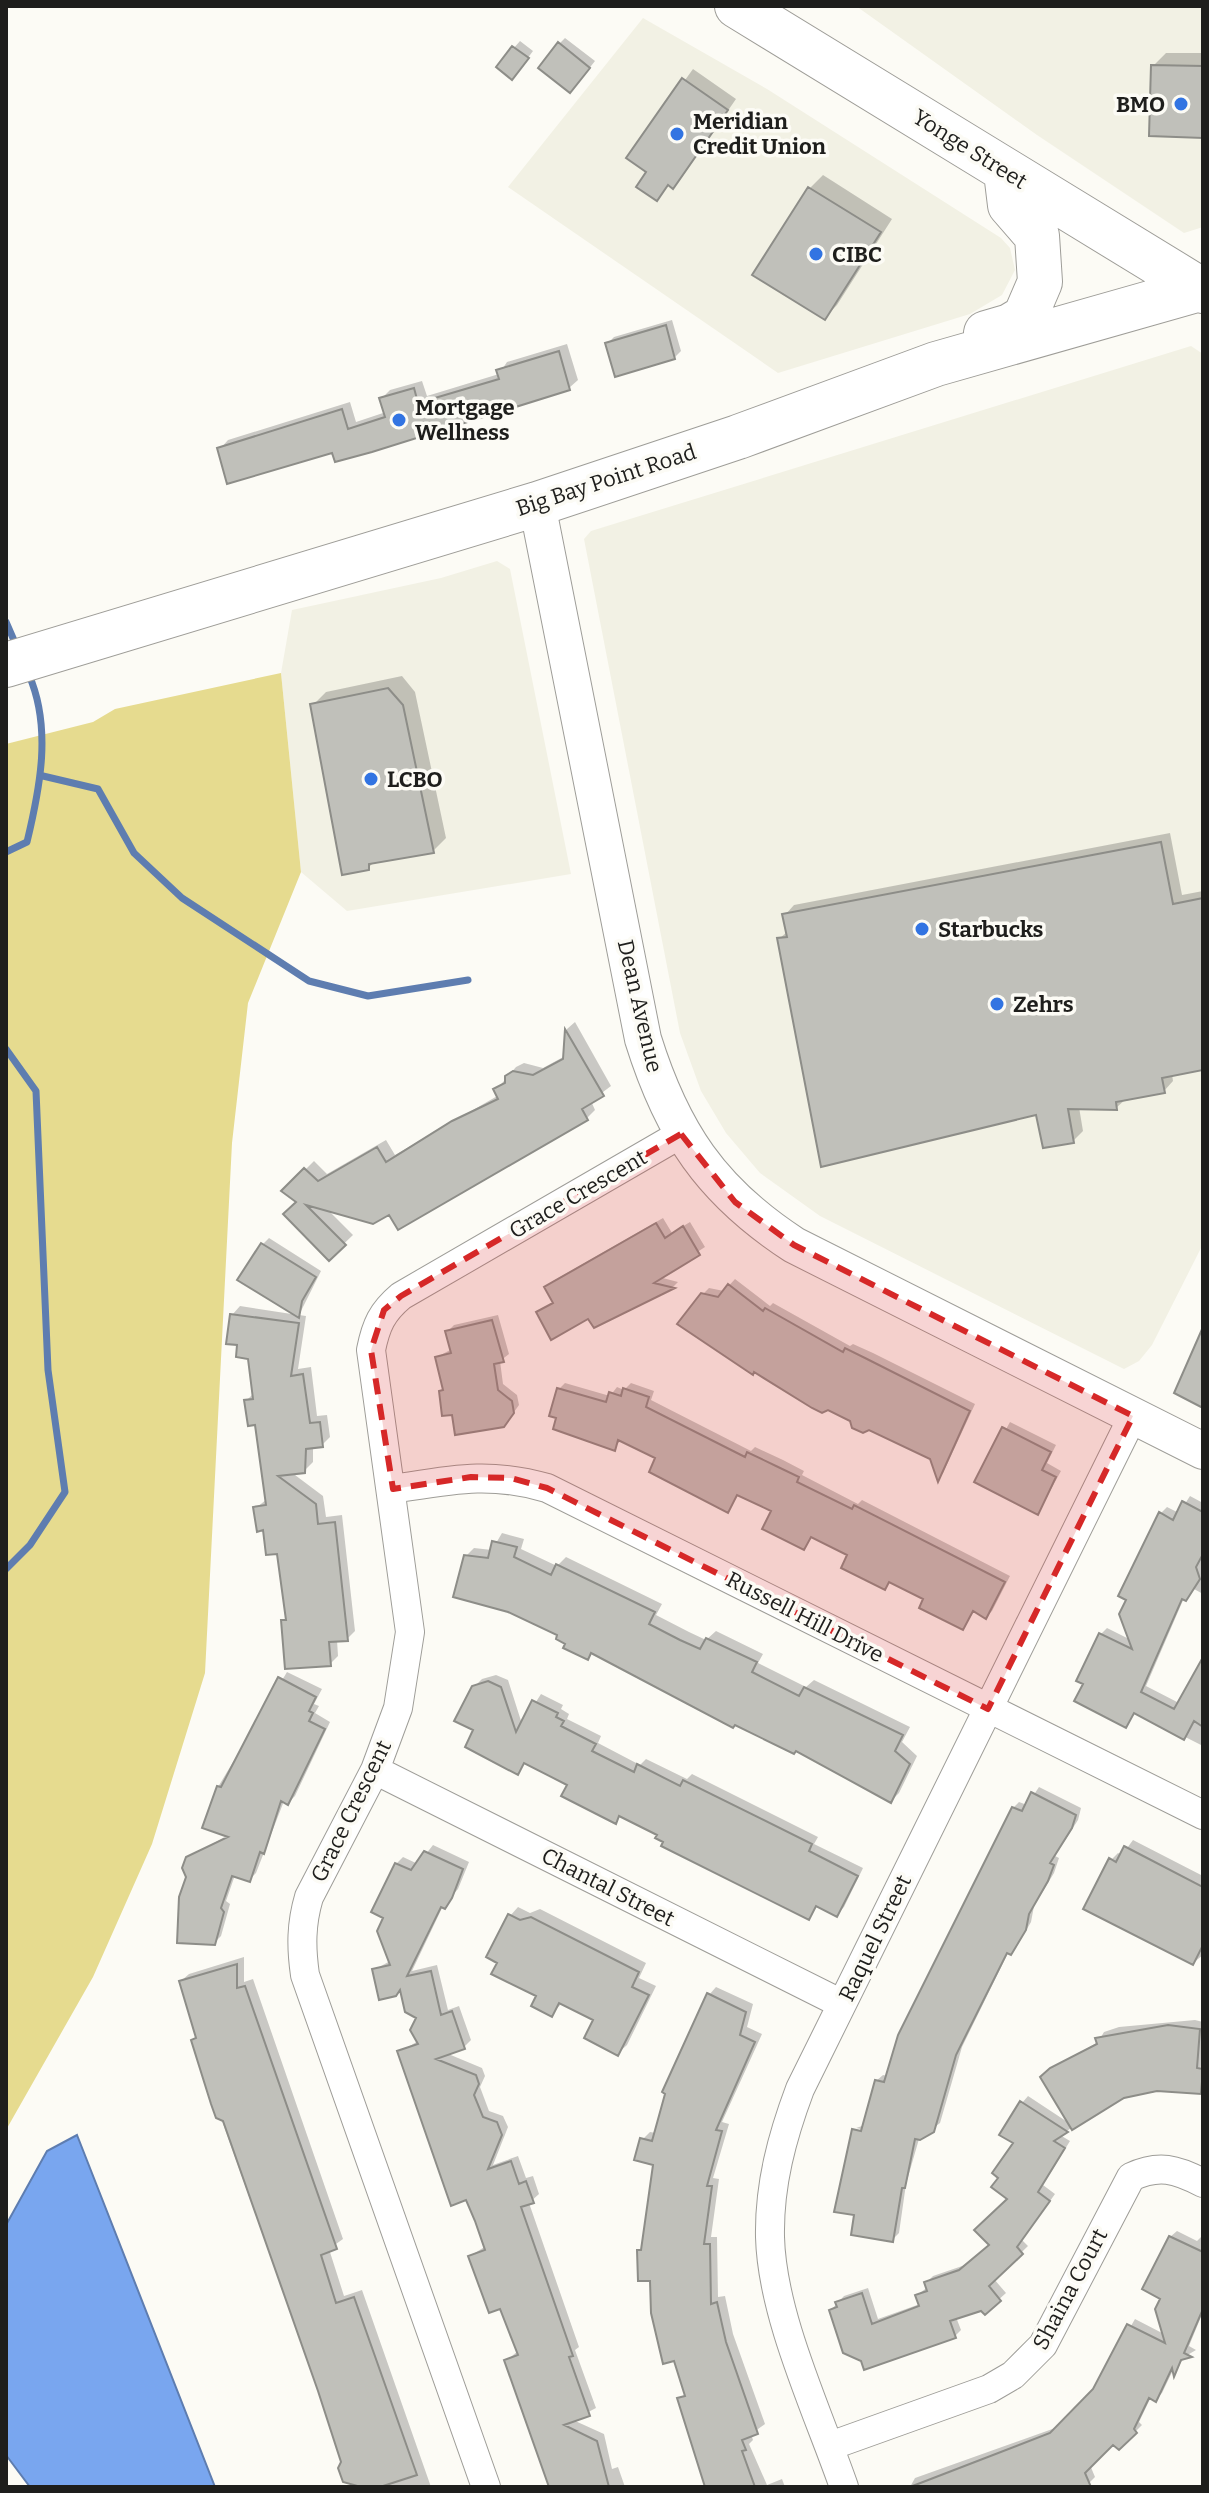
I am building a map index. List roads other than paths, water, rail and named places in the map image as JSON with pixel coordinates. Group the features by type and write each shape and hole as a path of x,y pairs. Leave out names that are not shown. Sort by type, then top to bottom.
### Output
{"main road":[{"name":"Yonge Street","path":"737,6 1202,290"},
{"path":"936,364 965,340 1010,326 1025,317 1033,306 1040,282 1037,236 1010,205 1006,172"},
{"name":"Big Bay Point Road","path":"6,665 537,504 738,437 936,364 1202,290"}],"street":[{"name":"Dean Avenue","path":"537,504 643,1039 665,1104 681,1134 735,1202 794,1245 1203,1451"},
{"name":"Grace Crescent","path":"486,2487 305,1975 302,1918 309,1897 375,1770 398,1708 410,1632 393,1489 371,1350 375,1329 384,1310 401,1296 681,1134"},
{"name":"Raquel Street","path":"844,2487 781,2308 770,2239 771,2203 786,2128 800,2089 1133,1416"},
{"name":"Russell Hill Drive","path":"393,1489 471,1477 511,1478 547,1488 1203,1815"},
{"name":"Chantal Street","path":"375,1770 842,2004"},
{"name":"Shaina Court","path":"830,2446 989,2389 1013,2375 1043,2345 1131,2177 1148,2169 1167,2167 1203,2183"}],"water":[{"path":"77,2135 215,2487 30,2487 6,2455 6,2225 47,2151"}],"waterway":[{"path":"6,622 16,645"},
{"path":"6,852 27,842 42,758 40,716 29,675"},
{"path":"43,776 98,789 134,853 182,898 309,981 368,996 468,980"},
{"path":"6,1049 36,1091 48,1370 65,1492 30,1545 6,1569"}],"place":[{"name":"BMO","path":"1181,104"},
{"name":"Meridian Credit Union","path":"677,134"},
{"name":"CIBC","path":"816,254"},
{"name":"Mortgage Wellness","path":"399,420"},
{"name":"LCBO","path":"371,779"},
{"name":"Starbucks","path":"922,929"},
{"name":"Zehrs","path":"997,1004"}]}
